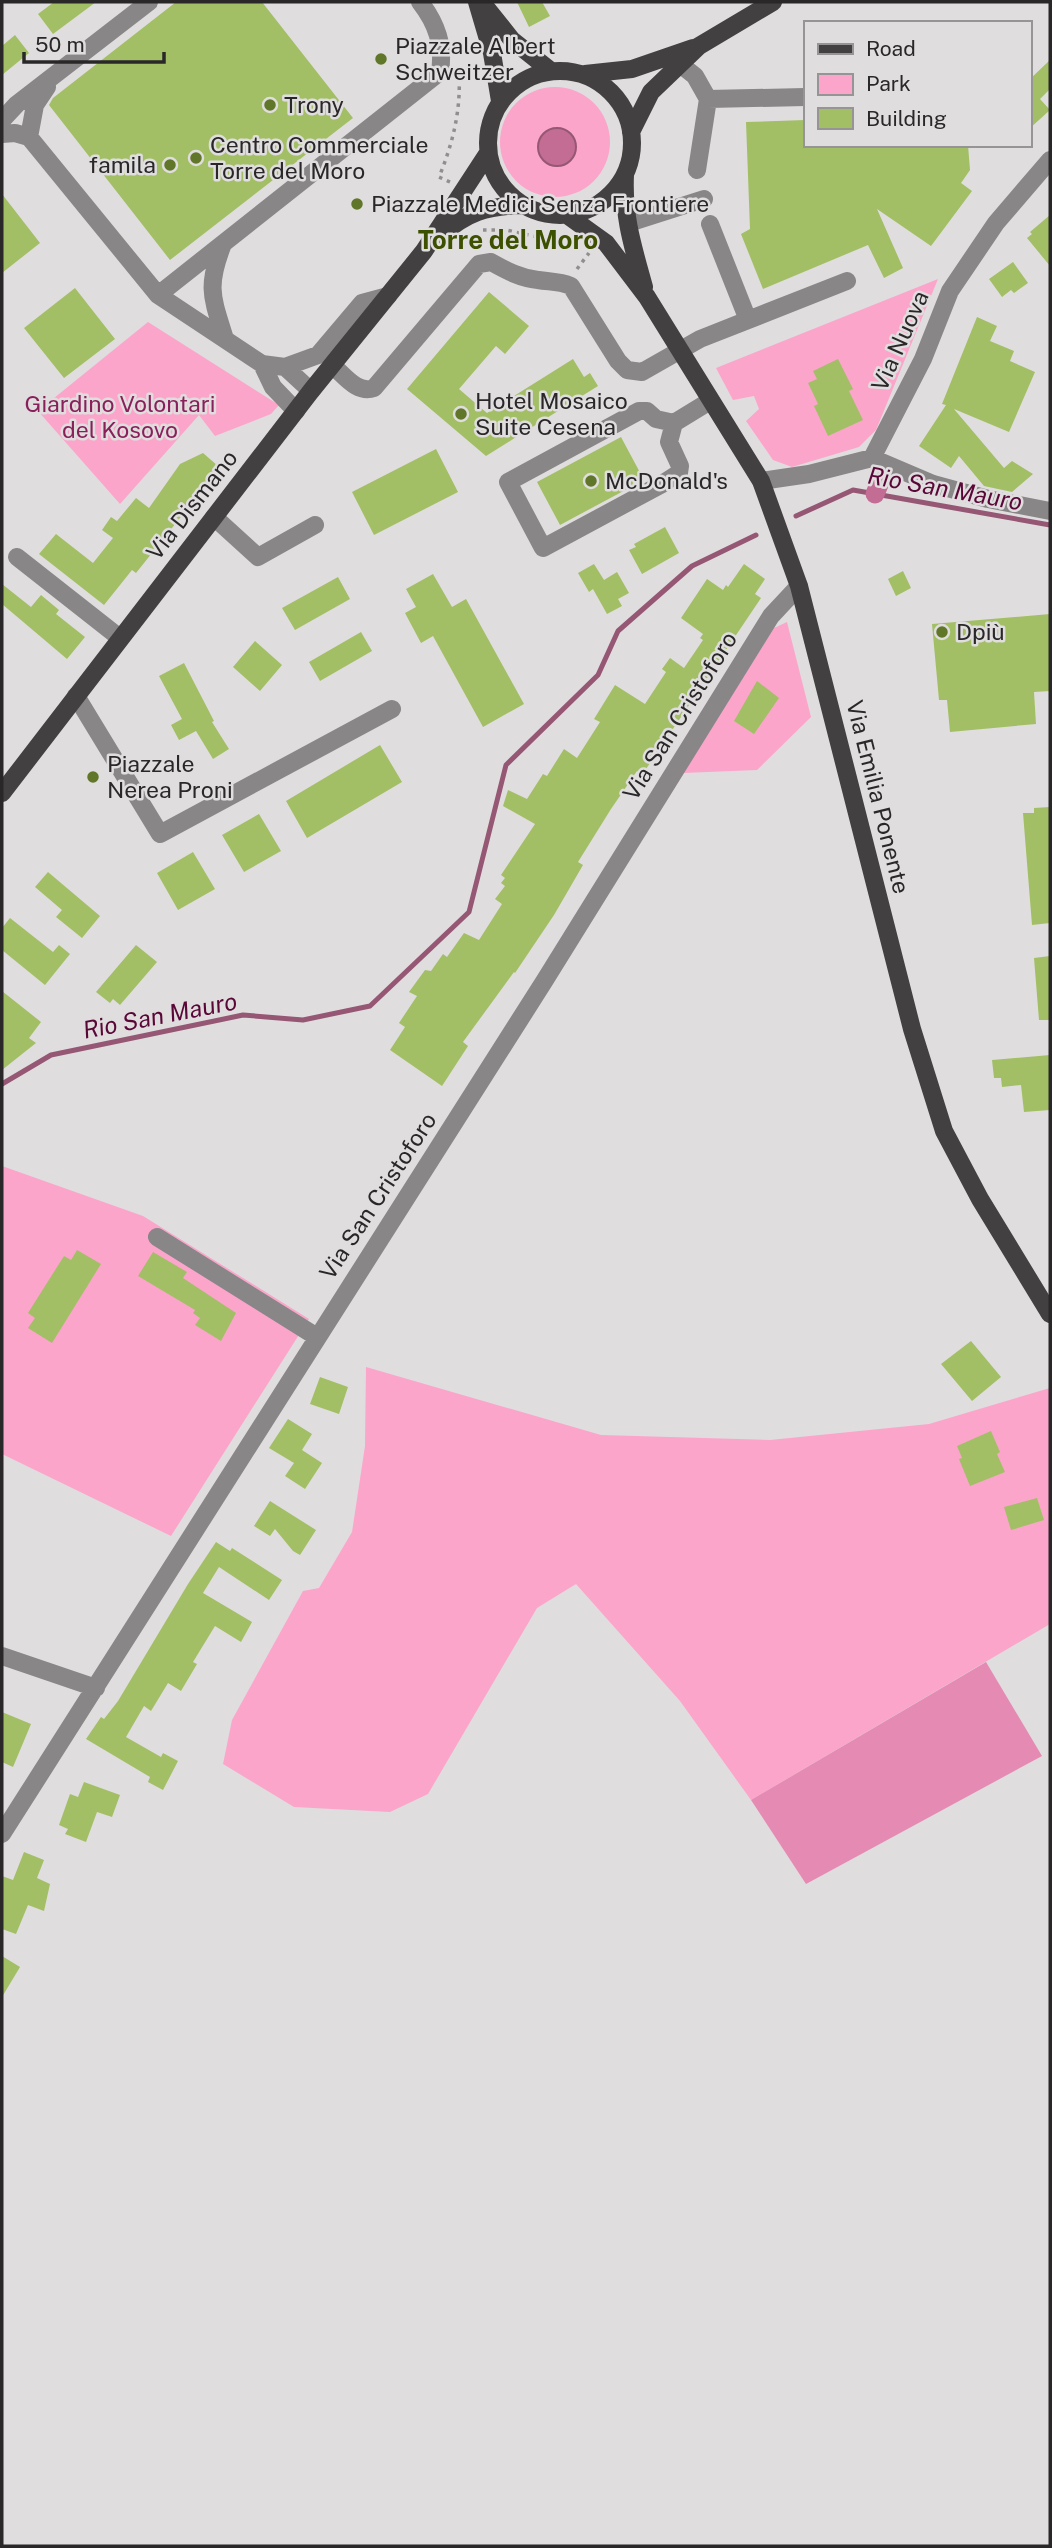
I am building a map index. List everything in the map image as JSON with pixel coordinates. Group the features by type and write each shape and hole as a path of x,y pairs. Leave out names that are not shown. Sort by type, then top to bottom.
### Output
{"main road":[{"path":"479,2 512,40 551,71"},
{"path":"479,2 492,53 500,101"},
{"path":"582,74 600,83 615,96 626,113 631,132 631,154 625,174 615,190 601,202 585,211 567,215 544,214 510,196 499,183 488,153 487,135 492,117 500,101 514,86 531,76 551,71 582,74 632,69 699,46 773,2"},
{"path":"631,132 651,92 699,46"},
{"name":"Via Dismano","path":"2,793 311,391 424,251 488,153"},
{"name":"Via Emilia Ponente","path":"625,174 627,228 647,297"},
{"name":"Via Dismano","path":"424,251 451,226 472,213 495,206 523,205"},
{"name":"Via Emilia Ponente","path":"567,215 606,243 647,297 761,481 799,586 927,1083 950,1142 980,1199 1050,1314"}],"street":[{"path":"2,120 17,104 149,2"},
{"path":"158,295 440,72 443,52 440,38 430,14 420,2"},
{"path":"680,64 695,76 708,99 697,170"},
{"path":"29,137 35,105 56,76"},
{"path":"708,99 804,97"},
{"path":"2,134 15,133 29,137 158,295 262,364 285,368 318,355 362,303 388,296"},
{"name":"Via Nuova","path":"872,458 923,359 950,291 996,223 1050,160"},
{"path":"632,222 704,199"},
{"path":"710,224 748,320"},
{"path":"224,241 214,265 212,301 225,339"},
{"path":"333,366 359,389 366,391 374,388 479,264 491,262 513,275 571,286 618,361 627,370 642,372 679,350 847,281"},
{"path":"262,364 273,387 296,411"},
{"path":"285,368 311,391"},
{"path":"652,415 681,466 676,476 543,548 508,482 635,412 645,411 652,415 656,419 674,423 710,401"},
{"path":"670,445 674,423"},
{"path":"761,481 809,474 872,458 933,484 988,499 1050,511"},
{"path":"214,517 258,557 315,525"},
{"path":"17,556 120,638"},
{"name":"Via San Cristoforo","path":"2,1834 545,980 771,616 799,586"},
{"path":"76,696 160,834 392,709"},
{"path":"157,1237 317,1337"},
{"path":"2,1656 96,1688"}],"path":[{"path":"439,177 458,120 458,68"},
{"path":"476,229 506,230 592,250 598,258"},
{"path":"566,284 592,250"}],"green space":[{"path":"555,87 576,91 594,103 606,121 610,142 606,163 594,181 576,193 555,197 534,193 516,181 504,163 500,142 504,121 516,103 534,91"},
{"path":"938,279 876,430 859,447 792,467 773,460 746,421 759,409 754,396 733,400 716,368"},
{"name":"Giardino Volontari del Kosovo","path":"148,322 279,405 271,414 215,436 199,415 120,504 38,411"},
{"path":"787,622 811,717 757,770 683,773 774,628"},
{"path":"2,1166 143,1216 309,1319 171,1536 2,1454"},
{"path":"366,1367 601,1435 770,1440 929,1424 1050,1388 1050,1624 751,1800 680,1701 576,1584 537,1608 428,1794 390,1812 294,1807 223,1764 232,1720 303,1591 319,1588 352,1532 365,1446"}],"shaded area":[{"path":"557,128 570,134 576,147 570,160 557,166 544,160 538,147 544,134"},
{"path":"986,1662 1042,1756 806,1884 751,1800"}],"building":[{"path":"54,2 96,2 53,34 38,14"},
{"name":"Centro Commerciale Torre del Moro","path":"176,2 262,2 353,118 170,260 49,105 53,98"},
{"path":"517,2 542,2 550,16 529,27"},
{"path":"15,35 29,53 2,75 2,46"},
{"path":"1050,60 1050,89 1040,99 1050,110 1031,127 1031,78"},
{"path":"804,120 804,147 968,147 970,170 961,183 972,191 931,246 877,209 903,268 884,278 868,245 763,289 741,234 750,229 746,122"},
{"path":"2,194 40,243 2,273"},
{"path":"1050,215 1050,266 1027,238 1032,234 1030,232"},
{"path":"1013,262 1028,283 1014,293 1011,290 1002,297 989,279"},
{"path":"75,288 115,339 64,378 24,328"},
{"path":"489,292 529,326 505,354 496,346 459,389 487,413 573,359 584,377 590,373 598,386 486,456 407,389"},
{"path":"977,317 997,326 990,341 1014,351 1010,361 1035,372 1009,432 954,409 1004,468 1012,461 1033,474 1012,492 984,486 959,456 951,468 919,446 946,405 942,404"},
{"path":"838,359 853,389 849,391 863,420 828,436 814,406 818,404 808,383 817,379 813,371"},
{"name":"McDonald's","path":"621,437 644,480 560,525 537,482"},
{"path":"436,449 458,492 374,535 352,492"},
{"path":"203,453 218,466 209,476 212,478 136,573 132,570 104,605 39,554 56,534 93,563 113,538 102,530 111,517 117,521 136,498 149,508 180,464"},
{"path":"665,527 679,553 642,574 629,550 636,547 634,544"},
{"path":"594,564 604,580 617,572 629,593 618,599 622,606 607,614 593,589 589,592 578,573"},
{"path":"744,564 765,579 755,594 761,598 642,775 637,771 611,809 578,862 583,865 554,915 463,1042 468,1046 442,1086 390,1050 405,1027 399,1023 417,996 409,992 425,970 431,971 443,954 447,957 464,933 479,940 502,904 495,899 505,886 501,883 505,878 501,875 535,824 503,806 508,790 527,799 543,774 547,776 564,749 577,758 600,722 594,719 615,685 645,704 666,672 662,669 670,658 684,668 703,640 700,638 703,634 681,618 707,579 723,590"},
{"path":"903,571 911,588 896,596 888,579"},
{"path":"433,574 452,607 466,599 524,704 483,727 433,636 421,643 405,613 416,607 406,589"},
{"path":"338,577 350,599 295,630 282,608"},
{"path":"2,584 31,607 41,595 59,610 56,614 85,637 67,659 2,604"},
{"path":"1050,614 1050,691 1034,692 1036,724 950,732 947,700 939,700 932,624"},
{"path":"361,632 372,651 320,681 309,662"},
{"path":"255,641 282,665 260,691 233,667"},
{"path":"184,663 214,721 212,722 229,749 213,759 196,731 179,740 171,725 182,719 159,676"},
{"path":"757,681 779,698 754,734 734,721"},
{"path":"380,745 402,782 307,838 286,801"},
{"path":"1050,807 1050,923 1032,925 1023,813 1034,813 1034,808"},
{"path":"259,814 281,851 244,872 222,835"},
{"path":"193,852 215,889 178,910 157,873"},
{"path":"48,872 100,916 82,938 56,917 62,910 35,887"},
{"path":"10,918 53,952 59,945 70,954 45,985 2,950 2,928"},
{"path":"136,945 157,962 120,1005 113,999 110,1003 96,992"},
{"path":"1050,956 1050,1020 1039,1020 1034,958"},
{"path":"2,991 41,1022 29,1038 36,1043 2,1070"},
{"path":"1050,1055 1050,1110 1024,1112 1021,1085 1002,1087 1001,1078 994,1078 992,1060"},
{"path":"77,1250 101,1264 52,1343 28,1328 35,1318 28,1313 64,1256 71,1260"},
{"path":"153,1252 187,1272 183,1278 236,1313 221,1341 195,1325 200,1318 193,1313 195,1310 138,1276"},
{"path":"971,1341 1001,1377 972,1401 941,1364"},
{"path":"320,1377 348,1387 339,1414 310,1404"},
{"path":"288,1419 312,1434 302,1450 322,1463 305,1489 285,1476 294,1463 269,1448"},
{"path":"991,1431 1005,1472 970,1486 959,1459 962,1458 957,1446"},
{"path":"1037,1498 1044,1520 1011,1530 1004,1507"},
{"path":"270,1501 316,1530 300,1555 293,1551 275,1529 270,1536 254,1526"},
{"path":"216,1542 230,1551 232,1548 282,1580 269,1600 219,1567 203,1593 252,1622 241,1642 215,1626 193,1662 197,1664 181,1691 168,1683 151,1711 144,1706 126,1737 161,1757 163,1753 178,1761 163,1790 148,1782 150,1777 86,1739 101,1717 104,1719 118,1701"},
{"path":"2,1712 31,1724 13,1767 2,1762"},
{"path":"84,1782 120,1795 112,1817 97,1812 86,1842 65,1834 68,1829 59,1825 70,1794 78,1797"},
{"path":"24,1852 44,1860 37,1878 50,1884 44,1911 28,1905 16,1934 2,1929 2,1876 13,1880"},
{"path":"2,1956 20,1967 2,1997"}],"waterway":[{"path":"875,494 880,482"},
{"name":"Rio San Mauro","path":"796,516 853,490 1050,525"},
{"name":"Rio San Mauro","path":"2,1084 51,1055 243,1015 303,1020 370,1006 469,912 506,765 598,675 618,631 692,566 756,535"}],"place":[{"name":"Piazzale Albert Schweitzer","path":"381,59"},
{"name":"Trony","path":"270,105"},
{"name":"Centro Commerciale Torre del Moro","path":"196,158"},
{"name":"famila","path":"170,165"},
{"name":"Piazzale Medici Senza Frontiere","path":"357,204"},
{"name":"Hotel Mosaico Suite Cesena","path":"461,414"},
{"name":"McDonald's","path":"591,481"},
{"name":"Dpiù","path":"942,632"},
{"name":"Piazzale Nerea Proni","path":"93,777"}],"district":[{"name":"Torre del Moro","path":"508,240"}]}
